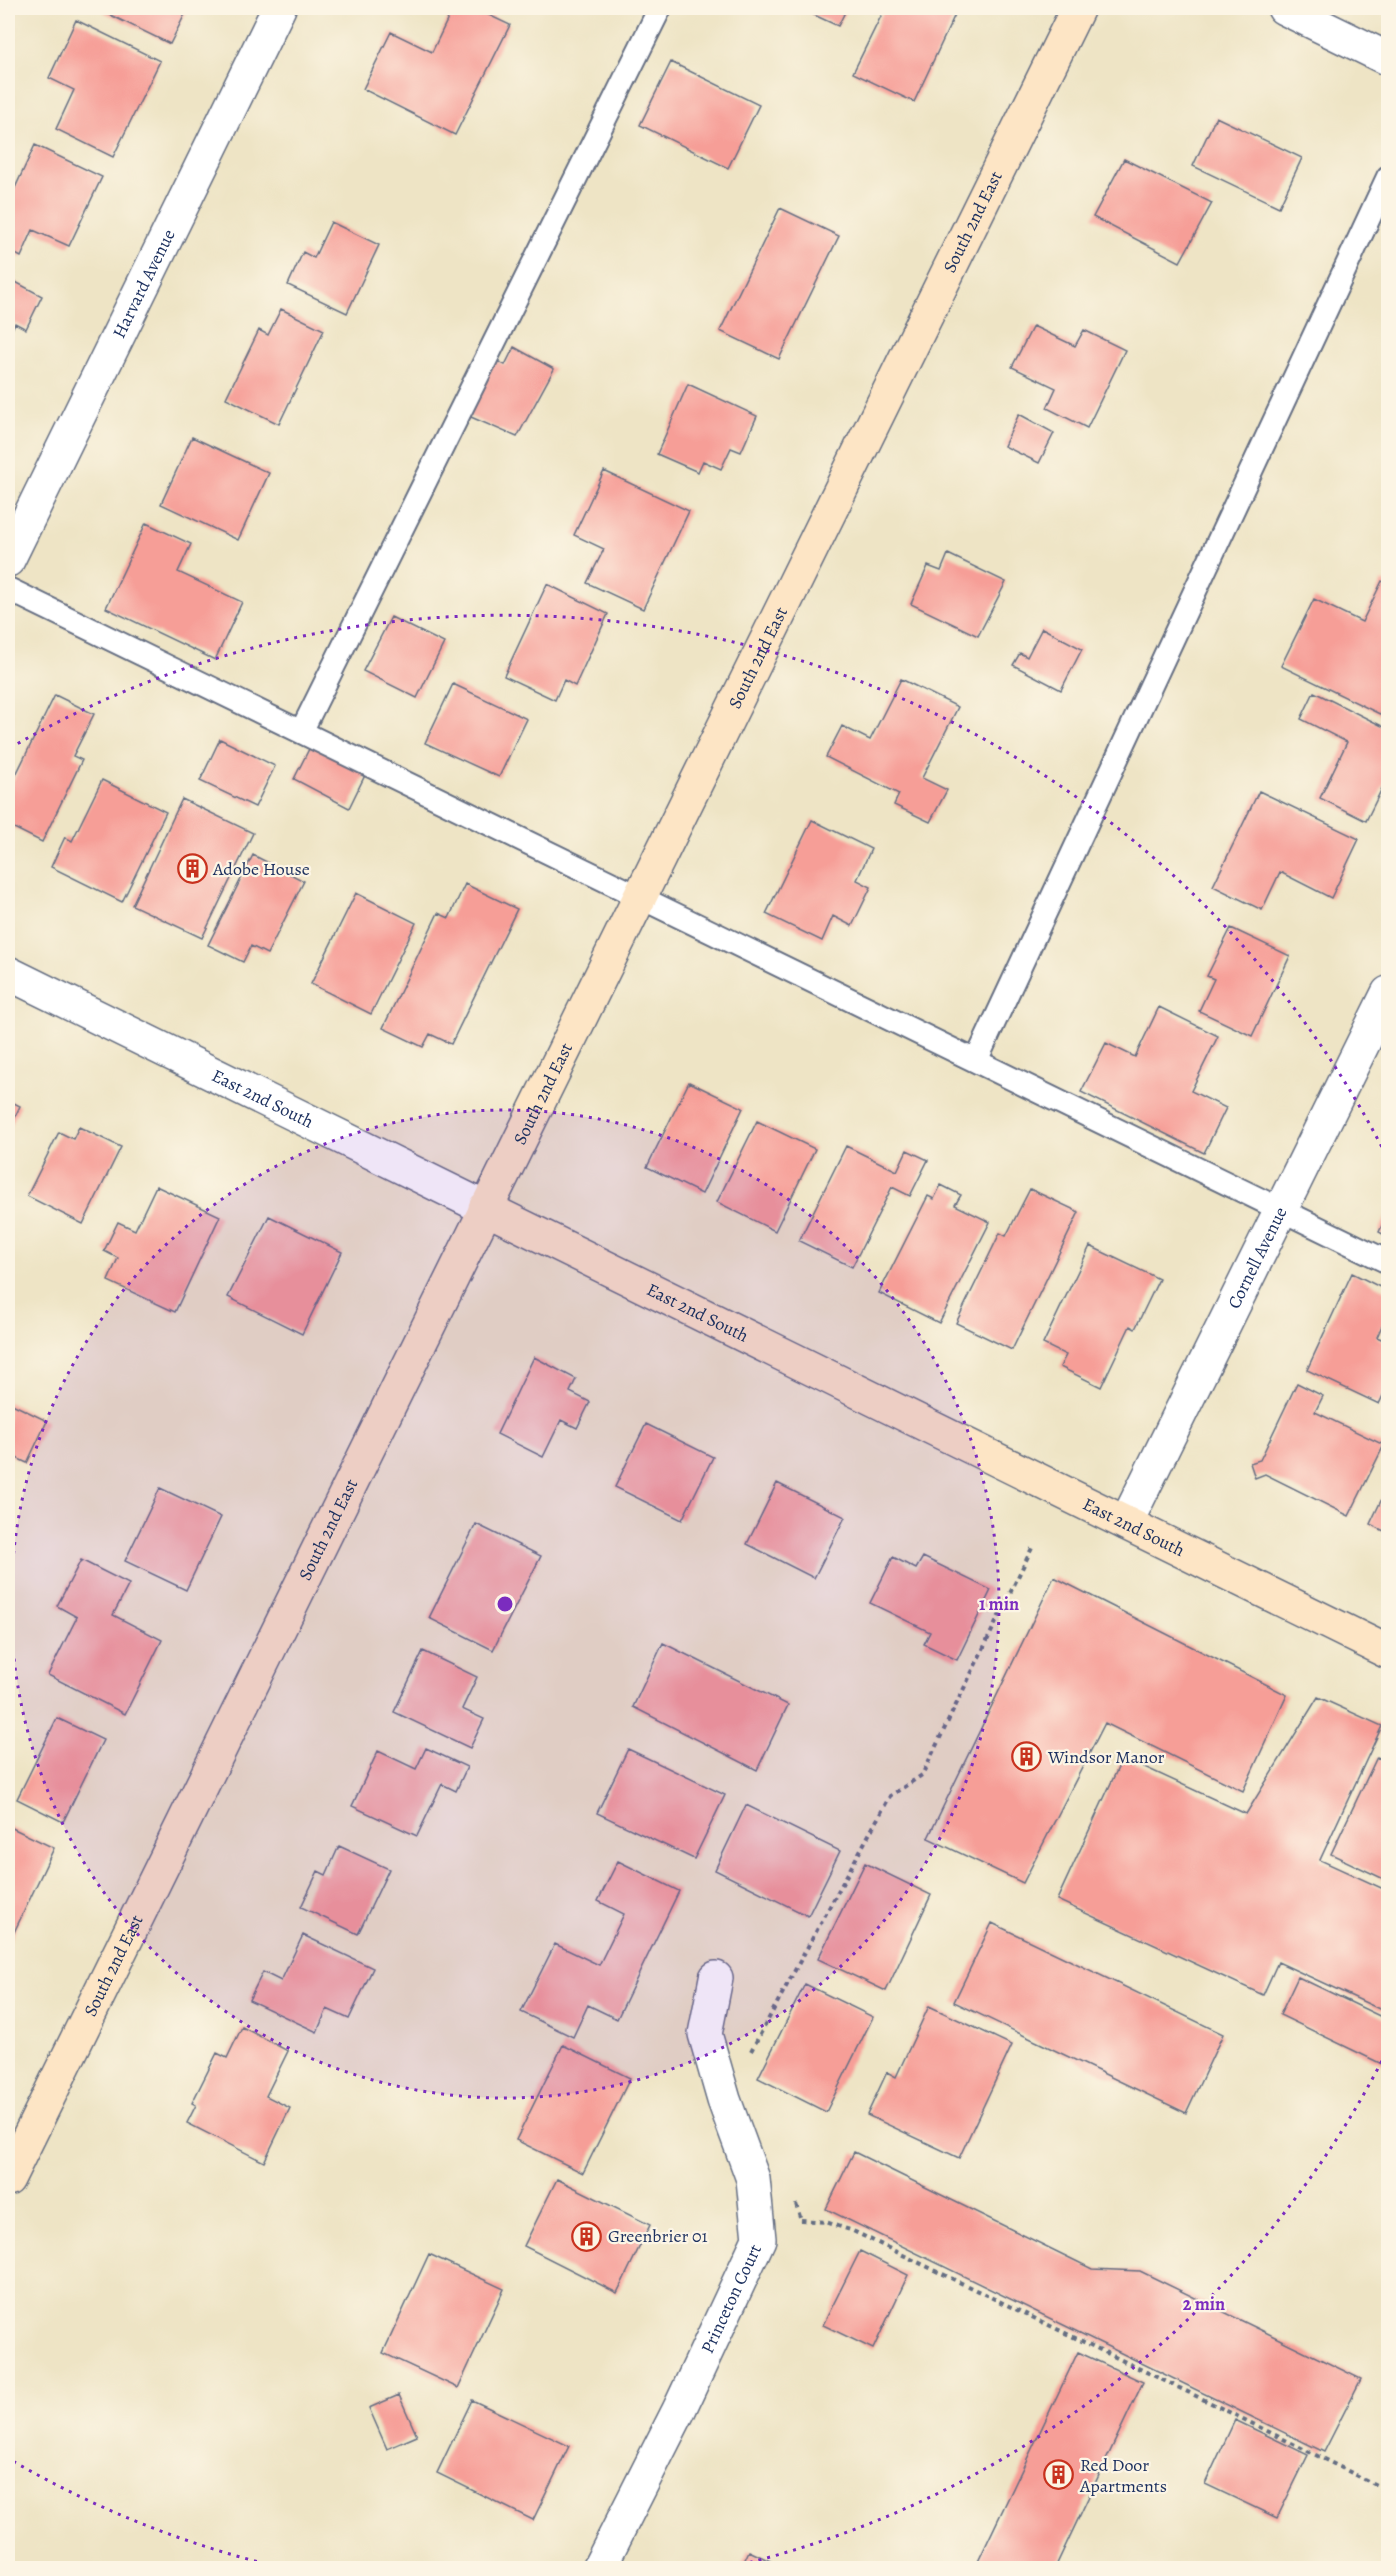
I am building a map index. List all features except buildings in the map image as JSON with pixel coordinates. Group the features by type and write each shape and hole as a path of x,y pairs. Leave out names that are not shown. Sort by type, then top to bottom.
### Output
{"main road":[{"name":"South 2nd East","path":"8,2179 1078,8"},
{"name":"East 2nd South","path":"485,1208 1389,1652"}],"street":[{"name":"Harvard Avenue","path":"8,560 279,8"},
{"path":"1284,8 1389,59"},
{"name":"East 2nd South","path":"8,973 485,1208"},
{"name":"Cornell Avenue","path":"1126,1523 1389,993"},
{"name":"Princeton Court","path":"599,2568 679,2410 759,2239 753,2179 724,2100 705,2034 716,1978"}],"lane":[{"path":"301,732 660,8"},
{"path":"976,1061 1389,177"},
{"path":"8,589 1389,1262"}],"path":[{"path":"748,2056 890,1796 922,1775 1032,1548"},
{"path":"794,2198 801,2220"},
{"path":"758,2216 826,2222 853,2231 1389,2491"}],"place":[{"name":"Adobe House","path":"192,869"},
{"name":"Windsor Manor","path":"1027,1757"},
{"name":"Greenbrier 01","path":"587,2236"},
{"name":"Red Door Apartments","path":"1059,2475"}]}
